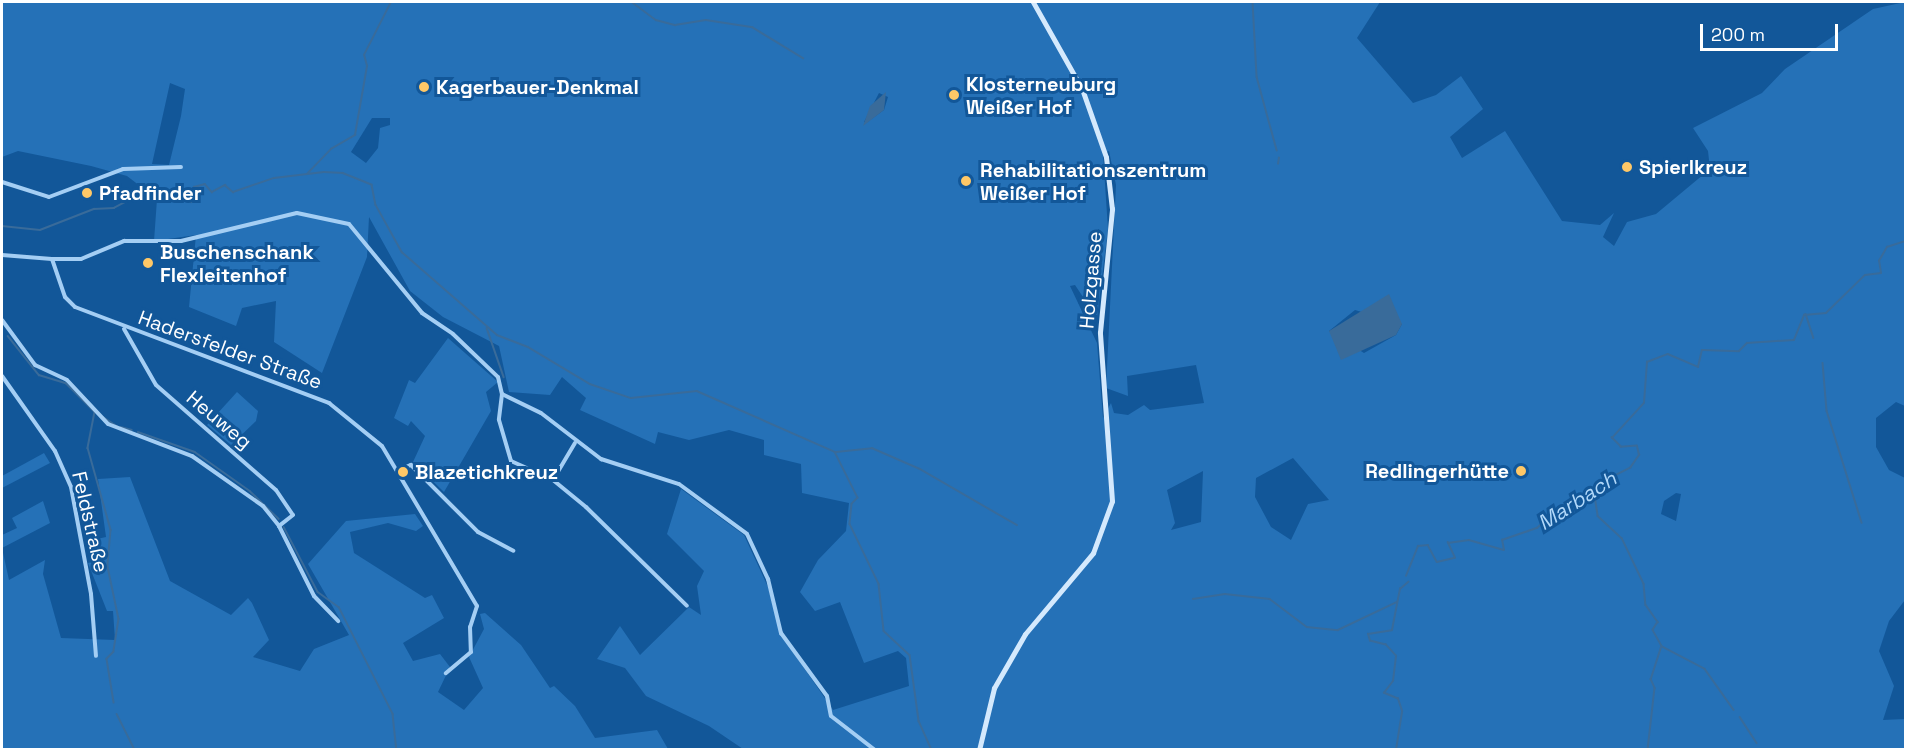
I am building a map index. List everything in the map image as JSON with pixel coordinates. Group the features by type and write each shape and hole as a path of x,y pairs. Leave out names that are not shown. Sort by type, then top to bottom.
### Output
{"street":[{"name":"Holzgasse","path":"979,750 994,688 1014,652 1100,541 1112,490 1100,332 1111,189 1097,124 1033,2"},
{"path":"2,182 49,197 123,169 181,166"},
{"path":"2,255 81,260 124,241 180,241 288,214 329,216 362,234 401,292 498,377 502,394 499,420 511,461 553,480 687,606"},
{"name":"Hadersfelder Straße","path":"52,259 65,297 75,307 124,328 329,402 382,446 399,470 411,501 477,606 470,627 471,652 446,673"},
{"path":"2,320 42,372 67,380 108,424 204,463 255,500 279,526 314,596 338,621"},
{"name":"Heuweg","path":"124,328 156,385 276,490 293,515 279,526"},
{"name":"Feldstraße","path":"2,376 55,451 71,487 92,594 96,656"},
{"path":"502,394 540,413 575,443 623,470 679,484 747,534 768,579 781,633 827,696 831,716 875,750"},
{"path":"553,480 575,443"},
{"path":"399,470 411,465 478,532 513,551"}],"shaded area":[{"path":"2,2 1380,2 1357,38 1413,103 1436,95 1461,76 1483,109 1450,137 1462,158 1505,131 1562,221 1600,225 1614,213 1603,237 1614,246 1627,222 1656,214 1710,169 1708,151 1693,128 1762,93 1785,69 1873,9 1905,2 1905,406 1896,402 1876,418 1876,447 1889,470 1905,478 1905,600 1889,621 1879,651 1894,686 1883,720 1905,719 1905,749 743,749 709,726 646,696 625,668 597,659 620,626 640,655 689,607 701,615 697,586 704,571 667,534 681,489 744,535 768,587 780,633 833,710 909,686 906,658 898,651 864,663 840,602 815,611 800,592 818,560 846,531 849,503 802,493 801,464 764,455 764,440 729,430 689,440 658,432 655,444 580,410 586,398 562,377 550,395 509,392 499,346 443,317 410,291 369,217 367,257 322,373 274,342 276,301 242,308 236,326 189,307 196,235 154,241 157,199 127,176 18,151 2,157","holes":["170,83 185,89 169,165 152,164","879,93 888,97 884,110 866,123 864,122","372,118 390,118 390,125 380,128 378,148 366,163 351,152","1109,151 1116,185 1106,388 1128,396 1127,376 1196,365 1204,403 1150,410 1144,405 1128,415 1114,413 1111,403 1103,418 1097,343 1070,286 1075,285 1097,318 1108,229 1103,154","1355,310 1402,324 1396,335 1364,353 1329,331","1293,458 1329,500 1308,504 1291,540 1271,527 1255,497 1256,478","1203,471 1201,522 1171,530 1175,523 1167,490","1676,493 1681,494 1676,521 1661,514 1664,501"]},
{"path":"886,92 884,110 863,126 870,106"},
{"path":"1389,294 1402,324 1396,335 1341,360 1329,331"},
{"path":"448,338 498,382 486,392 491,411 444,492 413,462 425,436 411,421 408,426 394,418 409,380 415,383"},
{"path":"237,392 258,411 256,421 231,445 207,425"},
{"path":"44,453 50,463 2,488 2,476"},
{"path":"130,477 170,581 231,615 248,598 269,640 253,657 300,671 314,649 349,635 308,564 346,521 415,514 423,526 416,531 388,523 350,532 354,553 425,598 432,595 444,618 403,643 413,661 440,654 450,667 438,692 464,710 483,688 469,657 484,629 480,614 485,613 521,645 550,688 554,686 575,706 595,738 657,730 668,749 2,749 2,548 9,580 45,560 43,574 61,638 115,640 113,611 107,611 88,563 101,560 97,539 106,537 98,479"},
{"path":"43,501 50,523 2,548 2,535 17,528 12,518"}],"waterway":[{"path":"307,174 331,149 355,135 367,66 364,55 391,2"},
{"path":"632,2 656,20 675,25 706,20 752,27 803,58"},
{"path":"1253,2 1257,77 1277,150"},
{"path":"1278,164 1279,158"},
{"path":"2,226 40,230 94,209 114,208 149,189 166,200 179,195 191,202 194,187 205,184 212,192 225,185 233,192 274,178 324,172 343,173 372,185 376,205 402,252 497,335 528,347 590,384 631,398 697,391 835,452 858,498 852,504 850,524 879,584 884,631 910,655 919,721 932,750"},
{"name":"Marbach","path":"1406,576 1418,546 1428,545 1437,562 1455,558 1448,543 1469,540 1504,550 1502,540 1537,528 1557,510 1595,494 1600,483 1630,468 1639,455 1637,446 1621,447 1612,438 1644,403 1647,362 1668,354 1698,367 1702,350 1739,351 1747,343 1794,340 1804,315 1826,313 1865,275 1881,273 1879,261 1887,247 1906,241"},
{"path":"1806,314 1814,338"},
{"path":"487,328 504,377"},
{"path":"8,336 39,375 66,383 95,412 88,448 111,530 108,567 119,619 114,652 107,659 114,702"},
{"path":"1823,363 1827,411 1862,523"},
{"path":"103,417 117,426"},
{"path":"121,427 132,430"},
{"path":"138,432 195,452 250,491 279,519"},
{"path":"836,452 872,448 920,469 1017,525"},
{"path":"1595,496 1598,516 1622,538 1644,584 1646,605 1658,622 1653,630 1662,646 1651,679 1655,688 1648,750"},
{"path":"284,527 318,592 339,607 393,714 397,750"},
{"name":"Marbach","path":"1396,750 1402,711 1398,699 1384,693 1393,681 1396,656 1386,645 1370,641 1368,634 1392,630 1400,589 1408,582"},
{"path":"1193,599 1225,594 1270,599 1307,627 1338,630 1397,602"},
{"path":"1663,647 1705,669 1734,710"},
{"path":"117,714 135,750"},
{"path":"1740,717 1757,743"}],"place":[{"name":"Kagerbauer-Denkmal","path":"424,87"},
{"name":"Klosterneuburg Weißer Hof","path":"954,95"},
{"name":"Spierlkreuz","path":"1627,167"},
{"name":"Rehabilitationszentrum Weißer Hof","path":"966,181"},
{"name":"Pfadfinder","path":"87,193"},
{"name":"Buschenschank Flexleitenhof","path":"148,263"},
{"name":"Redlingerhütte","path":"1521,471"},
{"name":"Blazetichkreuz","path":"403,472"}]}
